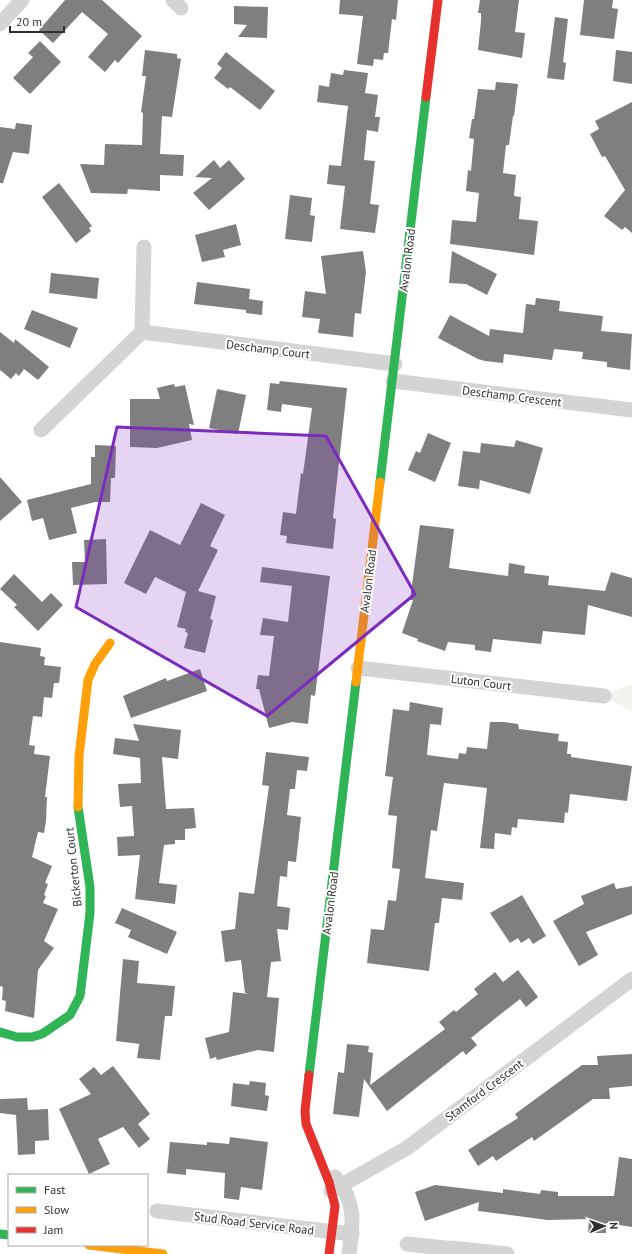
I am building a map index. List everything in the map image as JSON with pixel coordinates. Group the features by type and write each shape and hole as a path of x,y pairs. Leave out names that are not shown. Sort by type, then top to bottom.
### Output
{"main road":[{"name":"Avalon Road","path":"320,1160 305,1128 305,1111 438,0"},
{"name":"Bickerton Court","path":"0,1032 17,1037 32,1037 42,1034 70,1016 80,996 90,913 90,887 78,806 80,756 88,680 95,664 110,642"},
{"path":"329,1254 336,1188"},
{"path":"98,1246 163,1254"}],"street":[{"path":"0,24 22,0"},
{"path":"42,430 142,332 144,247"},
{"name":"Deschamp Court","path":"142,332 395,364"},
{"name":"Deschamp Crescent","path":"393,381 632,410"},
{"name":"Luton Court","path":"358,668 604,696"},
{"name":"Stamford Crescent","path":"336,1188 407,1148 632,979"},
{"name":"Avalon Road","path":"320,1160 336,1188 348,1196 353,1214 349,1254"},
{"name":"Stud Road Service Road","path":"157,1212 352,1234"},
{"path":"408,1244 506,1254"},
{"path":"432,1254 451,1248"}],"highlighted area":[{"path":"117,427 326,436 415,594 267,716 76,607"}],"shaded area":[{"path":"630,684 632,684 632,712 604,696"}],"building":[{"path":"65,0 102,0 142,36 118,63 115,60 105,72 88,57 108,34 82,12 53,43 39,30"},
{"path":"340,0 398,0 396,20 392,19 388,53 384,53 383,60 374,59 373,66 357,64 363,16 339,14"},
{"path":"480,0 519,0 515,32 525,33 522,58 478,50 481,21 481,13 478,13"},
{"path":"584,0 613,0 612,8 618,9 614,39 580,35"},
{"path":"234,6 268,7 267,38 238,37 247,25 234,24"},
{"path":"555,17 568,19 563,62 566,63 564,80 547,78"},
{"path":"40,41 61,62 30,94 13,78 33,57 28,53"},
{"path":"145,50 177,54 177,58 181,59 172,117 162,116 160,154 184,155 183,176 160,175 160,191 128,189 127,194 91,193 80,164 104,165 105,144 142,145 143,113 141,112 146,76 142,76"},
{"path":"616,50 632,52 632,84 613,81"},
{"path":"226,52 275,91 260,110 230,87 228,89 214,78 222,68 217,64"},
{"path":"344,70 368,73 365,93 378,95 375,117 380,117 378,132 367,130 364,160 375,161 370,204 379,205 375,233 340,229 345,186 327,184 329,165 341,166 348,106 317,102 319,85 329,87 331,73 343,75"},
{"path":"496,82 518,84 509,145 506,145 503,173 516,175 514,196 521,197 519,219 538,221 534,255 450,244 452,220 476,222 479,193 466,191 468,170 471,171 474,139 469,138 472,119 474,119 478,89 495,90"},
{"path":"632,102 632,233 625,227 622,230 604,216 625,190 605,156 602,157 590,134 599,129 595,121"},
{"path":"16,123 32,125 29,154 13,152 3,183 0,183 0,127 15,129"},
{"path":"214,160 220,168 229,160 245,179 209,210 193,193 212,178 195,177"},
{"path":"59,183 92,226 89,228 91,231 76,243 42,197"},
{"path":"290,195 312,198 310,215 315,216 312,242 285,239"},
{"path":"236,224 241,245 223,250 225,257 202,262 195,235"},
{"path":"363,251 366,272 361,314 355,313 353,337 318,333 320,319 302,317 305,291 326,294 321,256"},
{"path":"452,251 497,274 487,295 466,284 449,283"},
{"path":"51,273 99,278 97,299 49,293"},
{"path":"197,282 250,289 249,299 263,301 262,315 246,313 246,310 194,304"},
{"path":"536,298 560,301 559,311 603,316 601,331 632,334 630,370 607,367 607,362 582,359 583,352 554,349 552,360 504,354 503,363 485,361 478,359 438,338 450,315 489,336 490,329 523,333 526,304 535,305"},
{"path":"32,310 78,328 70,348 24,329"},
{"path":"0,332 14,343 15,339 49,367 38,380 24,369 19,376 16,373 11,379 0,370"},
{"path":"280,381 347,388 333,518 336,519 333,549 286,543 287,536 280,535 283,512 296,514 312,408 282,404 281,412 267,410 270,383 279,384"},
{"path":"174,384 175,387 185,385 194,425 189,424 192,440 157,448 130,447 130,399 160,399 157,388"},
{"path":"217,389 246,395 238,434 209,428"},
{"path":"428,433 451,443 435,482 408,470 416,451 420,453"},
{"path":"516,440 543,448 530,494 480,480 479,489 458,486 463,451 480,453 481,443 514,447"},
{"path":"95,445 116,446 115,478 111,478 110,502 95,502 71,508 77,533 49,540 43,518 32,521 27,500 91,484 91,457 95,457"},
{"path":"0,477 22,502 0,521"},
{"path":"201,503 225,515 210,546 218,550 198,591 216,596 210,619 213,620 205,653 184,648 188,633 185,632 186,629 177,627 186,592 155,577 146,594 124,583 150,530 180,545"},
{"path":"420,525 454,529 449,568 508,576 509,563 525,566 524,573 549,576 548,585 605,591 611,572 632,578 632,617 588,605 585,635 543,631 541,644 493,639 491,652 475,650 475,645 448,642 445,651 417,641 418,639 402,633 413,600 410,600"},
{"path":"106,539 107,584 73,585 72,562 85,562 84,540"},
{"path":"262,567 330,576 315,696 311,695 308,724 292,722 269,728 259,689 256,689 258,675 269,676 274,636 260,635 263,618 288,622 292,586 260,582"},
{"path":"14,574 42,602 51,593 63,605 38,631 14,607 17,605 0,589"},
{"path":"0,642 41,648 40,656 45,657 44,665 61,667 59,683 54,683 52,698 44,697 42,717 33,716 29,745 35,746 34,754 50,756 45,797 47,797 44,833 38,832 32,857 52,866 45,883 48,884 43,903 58,909 44,941 54,948 38,970 34,1018 5,1011 6,1001 2,1000 3,987 0,986"},
{"path":"200,669 207,691 131,718 123,696 166,678 167,681"},
{"path":"410,702 443,708 441,725 430,724 427,755 458,759 459,753 466,754 467,747 487,749 490,722 504,722 518,724 519,729 559,734 558,741 568,742 567,754 571,754 571,757 632,766 627,801 570,794 568,813 565,812 564,823 518,819 517,828 512,827 511,835 495,833 494,849 480,848 487,788 444,783 437,831 431,830 425,878 464,883 462,900 442,898 439,923 435,923 429,971 367,963 371,929 384,930 388,900 396,901 400,869 392,868 397,816 388,815 393,777 385,776 393,709 409,711"},
{"path":"133,724 181,730 178,759 162,757 166,809 194,808 196,828 185,829 185,840 175,840 175,844 164,845 159,883 177,885 175,904 135,899 140,855 118,856 117,837 134,836 132,806 120,807 118,784 141,783 140,758 113,754 115,738 139,741"},
{"path":"266,752 309,757 307,771 297,770 295,789 290,789 287,815 301,817 296,862 288,861 287,877 280,876 277,906 290,908 288,930 277,929 281,961 271,962 267,997 279,998 274,1052 258,1050 217,1060 216,1057 210,1059 205,1038 229,1032 233,992 248,994 245,993 241,960 225,962 221,931 235,929 239,892 254,894 269,786 262,785"},
{"path":"614,883 616,889 632,886 632,914 586,932 598,955 579,966 553,921 584,904 581,896"},
{"path":"522,895 546,936 533,944 529,938 521,943 518,938 510,943 490,913"},
{"path":"122,908 177,932 167,954 128,937 131,930 115,923"},
{"path":"123,959 139,961 137,983 175,986 172,1016 165,1016 160,1060 137,1058 140,1044 116,1041"},
{"path":"518,970 538,997 526,1007 520,999 497,1017 471,1038 477,1045 466,1055 463,1051 387,1111 364,1079 359,1117 333,1114 338,1072 344,1073 347,1044 369,1046 368,1052 373,1053 370,1085 445,1029 439,1022 454,1010 456,1012 478,994 474,989 495,972 503,982"},
{"path":"632,1054 632,1086 609,1088 610,1099 593,1099 534,1141 532,1137 496,1161 493,1156 478,1166 468,1150 518,1118 515,1114 582,1065 598,1065 597,1056"},
{"path":"113,1066 150,1114 138,1124 150,1139 139,1148 123,1127 98,1139 110,1164 89,1174 59,1109 91,1094 79,1079 94,1067 101,1075"},
{"path":"250,1081 266,1083 265,1095 269,1096 267,1111 231,1106 233,1083 249,1085"},
{"path":"27,1098 28,1110 48,1109 49,1140 35,1141 35,1154 18,1155 16,1115 0,1113 0,1099"},
{"path":"230,1137 268,1142 262,1190 241,1187 239,1200 224,1198 225,1173 186,1169 186,1175 167,1173 170,1142 207,1145 207,1142 229,1144"},
{"path":"619,1157 632,1159 632,1227 606,1223 606,1233 588,1233 589,1219 548,1220 478,1211 479,1202 425,1221 415,1192 435,1185 503,1193 503,1189 540,1194 541,1190 558,1192 558,1196 614,1196"}],"traffic: fast":[{"path":"380,482 426,97"},
{"path":"309,1075 356,682"},
{"path":"0,1032 17,1037 32,1037 42,1034 70,1015 80,996 90,913 90,887 78,807"},
{"path":"0,1234 8,1235"}],"traffic: slow":[{"path":"356,682 380,482"},
{"path":"78,807 79,756 88,680 95,664 110,643"},
{"path":"97,1246 163,1254"}],"traffic: jam":[{"path":"426,97 438,0"},
{"path":"309,1075 305,1111 306,1124 329,1182 335,1206 329,1254"}]}
